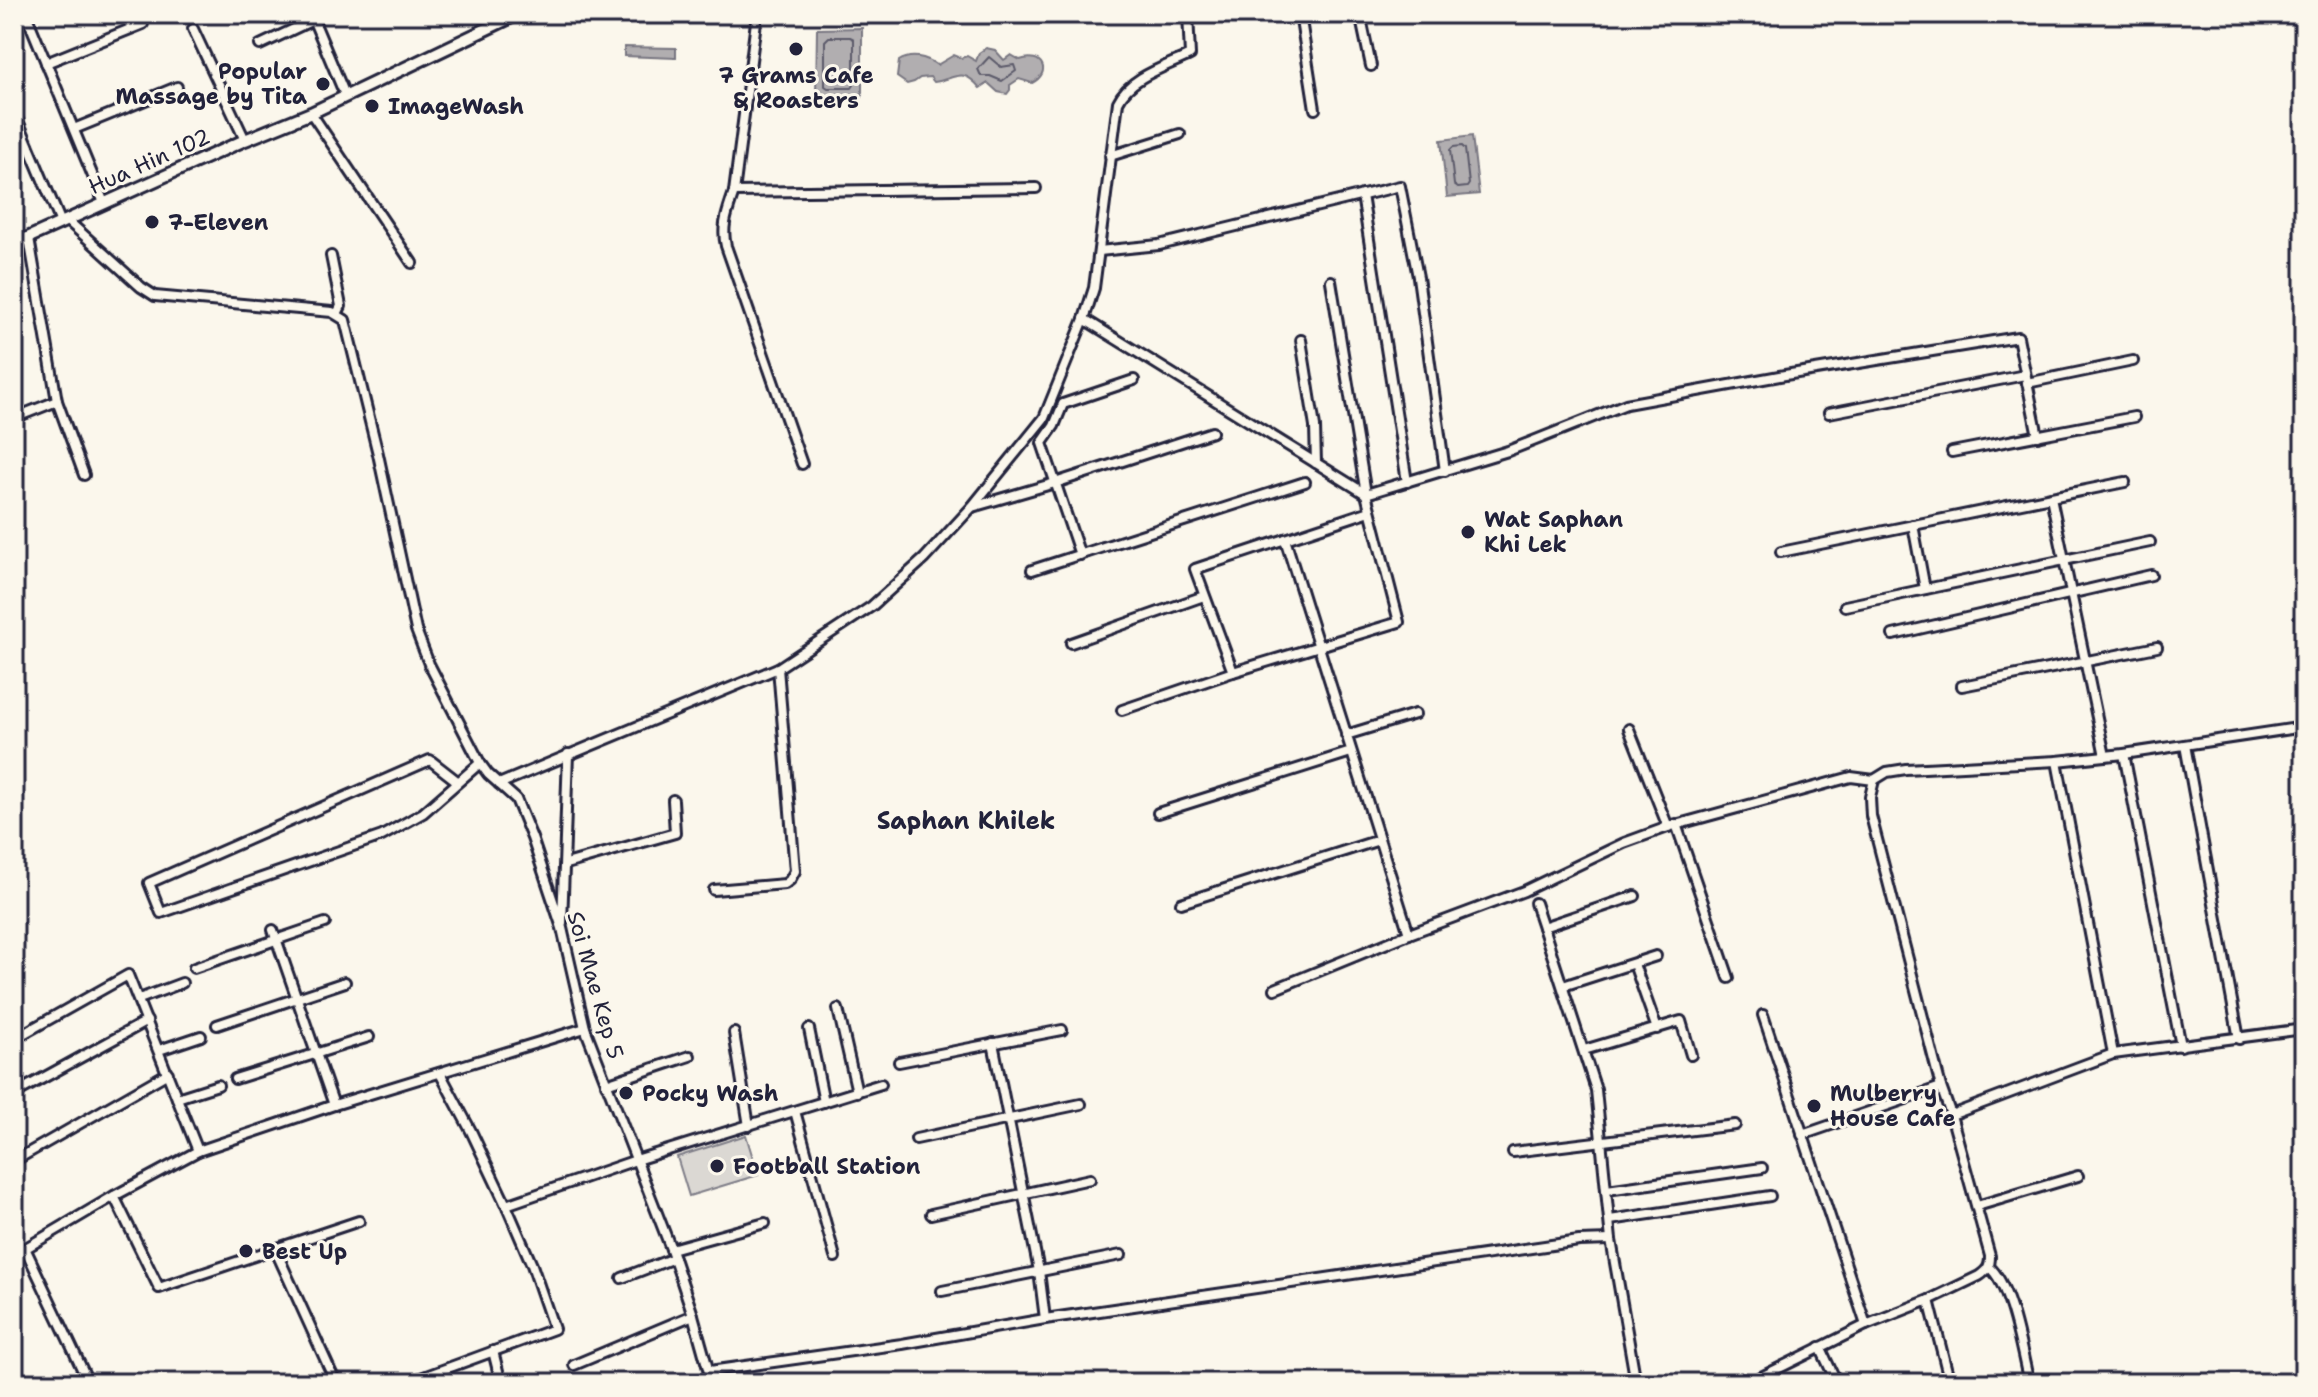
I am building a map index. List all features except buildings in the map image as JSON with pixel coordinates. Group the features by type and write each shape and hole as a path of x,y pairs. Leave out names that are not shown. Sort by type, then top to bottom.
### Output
{"street":[{"path":"26,14 104,203"},
{"name":"Hua Hin 102","path":"14,244 311,113 518,14"},
{"path":"757,14 734,192 723,234 802,464"},
{"path":"499,784 778,668 872,606 924,559 971,508 1044,418 1094,288 1118,102 1123,92 1135,82 1190,55 1188,14"},
{"path":"1300,14 1315,109"},
{"path":"1360,14 1371,66"},
{"path":"260,45 312,17 345,95"},
{"path":"46,63 143,24"},
{"path":"193,29 245,140"},
{"path":"74,129 177,87"},
{"path":"14,111 64,221 155,296 337,314 341,306 331,256"},
{"path":"311,113 412,263"},
{"path":"1110,156 1180,134"},
{"path":"14,151 28,145"},
{"path":"1099,251 1159,245 1397,185 1401,187 1418,277 1445,471"},
{"path":"734,192 1036,188"},
{"path":"1362,195 1407,482"},
{"path":"29,238 57,401 84,475"},
{"path":"1122,710 1233,672 1399,622 1366,494 1331,281"},
{"name":"Soi Mae Kep 5","path":"337,314 345,320 350,338 416,630 429,664 480,763 516,799 532,838 562,928 585,1028 673,1253 712,1383"},
{"path":"1084,319 1366,494 1508,451 1626,404 2018,337 2038,436"},
{"path":"1301,340 1315,427 1316,463"},
{"path":"1829,413 2133,361"},
{"path":"1080,555 1042,443 1054,426 1063,404 1134,380"},
{"path":"14,418 57,401"},
{"path":"1952,452 2134,417"},
{"path":"971,508 1212,432"},
{"path":"1032,570 1305,482"},
{"path":"1781,552 2125,482"},
{"path":"2051,497 2105,756"},
{"path":"1233,672 1195,569 1370,511"},
{"path":"1913,525 1925,589"},
{"path":"1285,539 1409,934"},
{"path":"1845,606 2150,542"},
{"path":"1893,635 2151,575"},
{"path":"1071,643 1204,596"},
{"path":"1962,686 2157,647"},
{"path":"714,890 785,884 795,871 778,668"},
{"path":"1346,735 1415,714"},
{"path":"1275,989 1524,891 1624,843 1672,825 1851,777 1874,780 1887,772 1906,769 2124,754 2304,727"},
{"path":"1629,729 1672,825 1729,978"},
{"path":"2185,745 2239,1039"},
{"path":"1158,813 1351,752"},
{"path":"562,928 568,754"},
{"path":"2124,754 2181,1046"},
{"path":"457,781 430,760 149,883 161,913 382,836 423,813 480,763"},
{"path":"2057,761 2113,1054"},
{"path":"1749,1383 1866,1325 1979,1276 1989,1267 1990,1256 1977,1206 1941,1087 1871,816 1870,797 1874,780"},
{"path":"566,864 675,833 673,800"},
{"path":"1181,903 1379,840"},
{"path":"1543,927 1635,896"},
{"path":"1535,903 1596,1090 1611,1240 1636,1383"},
{"path":"194,968 325,923"},
{"path":"273,930 334,1105"},
{"path":"1563,986 1656,956"},
{"path":"1634,964 1657,1029"},
{"path":"14,1039 128,975 198,1151"},
{"path":"217,1025 345,982"},
{"path":"139,999 182,983"},
{"path":"838,1009 857,1092"},
{"path":"1763,1015 1866,1325"},
{"path":"14,1094 147,1021"},
{"path":"1584,1050 1681,1021 1691,1055"},
{"path":"14,1255 198,1151 334,1105 585,1028"},
{"path":"809,1029 824,1102"},
{"path":"1951,1115 2113,1054 2304,1029"},
{"path":"899,1062 1062,1030"},
{"path":"734,1033 749,1126"},
{"path":"159,1050 201,1036"},
{"path":"235,1079 369,1037"},
{"path":"993,1043 1039,1271 1045,1319"},
{"path":"606,1084 690,1056"},
{"path":"14,1161 168,1073"},
{"path":"407,1383 554,1329 532,1265 506,1205 440,1073"},
{"path":"506,1205 636,1160 881,1084"},
{"path":"177,1098 218,1085"},
{"path":"1802,1135 1941,1087"},
{"path":"916,1139 1081,1104"},
{"path":"795,1111 835,1257"},
{"path":"1513,1152 1735,1125"},
{"path":"1607,1190 1762,1168"},
{"path":"1977,1206 2078,1176"},
{"path":"931,1214 1090,1179"},
{"path":"114,1196 159,1288 359,1221"},
{"path":"1610,1220 1770,1196"},
{"path":"622,1278 673,1253 765,1223"},
{"path":"710,1371 1563,1243 1611,1240"},
{"path":"25,1248 84,1373"},
{"path":"275,1249 336,1383"},
{"path":"942,1291 1121,1255"},
{"path":"1989,1267 1998,1274 2009,1301 2029,1383"},
{"path":"1929,1300 1950,1383"},
{"path":"574,1365 693,1315"},
{"path":"1820,1347 1837,1383"},
{"path":"493,1351 501,1383"}],"shaded area":[{"name":"Football Station","path":"746,1135 758,1175 689,1196 677,1157"}],"water":[{"path":"862,28 862,97 816,96 817,29"},
{"path":"624,47 676,48 676,58 624,56"},
{"path":"986,48 995,50 1004,60 1011,55 1020,60 1028,58 1039,61 1042,74 1032,83 1019,79 1010,85 1007,94 998,92 988,83 980,88 963,76 934,82 930,77 920,78 907,84 897,77 899,61 908,57 918,57 937,65 954,55 961,58 967,56 976,61 979,53"},
{"path":"1472,136 1479,194 1447,197 1441,140"}],"place":[{"name":"7 Grams Cafe & Roasters","path":"796,49"},
{"name":"Popular Massage by Tita","path":"323,84"},
{"name":"ImageWash","path":"372,106"},
{"name":"7-Eleven","path":"152,222"},
{"name":"Wat Saphan Khi Lek","path":"1468,532"},
{"name":"Pocky Wash","path":"626,1093"},
{"name":"Mulberry House Cafe","path":"1814,1106"},
{"name":"Football Station","path":"717,1166"},
{"name":"Best Up","path":"246,1251"}],"district":[{"name":"Saphan Khilek","path":"966,821"}]}
